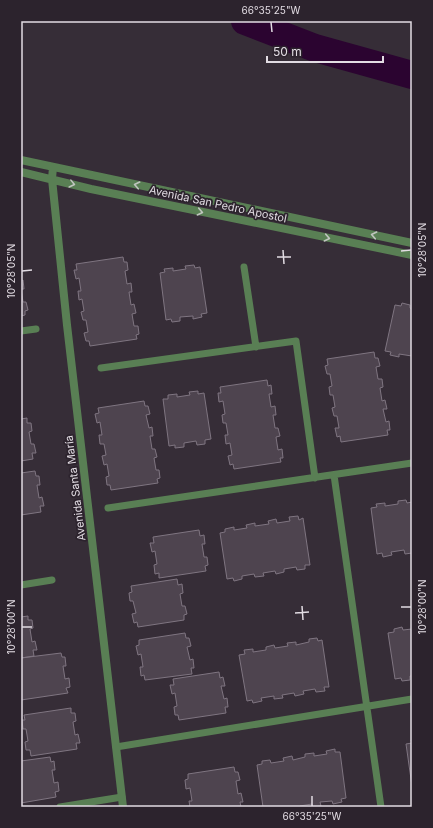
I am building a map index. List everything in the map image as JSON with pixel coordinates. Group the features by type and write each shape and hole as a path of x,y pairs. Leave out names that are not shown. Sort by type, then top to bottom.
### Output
{"street":[{"name":"Avenida San Pedro Apostol","path":"21,160 132,185 217,201 412,243"},
{"name":"Avenida Santa María","path":"53,167 52,179 67,325 123,807"},
{"name":"Avenida San Pedro Apostol","path":"21,172 91,189 412,255"}],"lane":[{"path":"244,267 256,347"},
{"path":"21,332 36,329"},
{"path":"101,368 296,341 315,478"},
{"path":"108,508 412,463"},
{"path":"334,475 381,807"},
{"path":"21,585 52,580"},
{"path":"116,747 412,699"},
{"path":"60,807 122,797"}],"building":[{"path":"123,257 124,262 127,262 128,270 125,271 127,284 131,283 132,292 129,292 131,305 134,304 136,313 132,314 134,326 138,326 139,334 136,335 137,339 90,346 89,341 86,341 84,333 88,332 86,320 83,320 81,312 84,311 82,299 79,300 78,291 81,291 79,278 76,279 74,270 77,270 76,264"},
{"path":"194,265 195,268 200,267 207,313 201,314 202,317 193,319 193,316 180,317 180,321 172,322 171,319 166,320 160,273 165,272 164,269 173,268 173,271 186,269 185,266"},
{"path":"23,280 24,289 21,289 21,281"},
{"path":"21,289 23,302 26,302 28,310 25,311 25,315 21,316"},
{"path":"402,303 410,305 410,308 412,309 412,356 399,354 399,357 390,355 391,352 385,351 395,305 401,306"},
{"path":"374,352 375,358 378,358 380,366 376,367 378,379 382,379 383,387 380,388 382,401 385,400 387,409 383,409 386,422 389,421 390,430 387,430 388,435 341,442 340,436 337,437 335,428 339,428 337,416 334,416 332,408 335,407 333,395 330,395 329,387 332,386 330,374 327,374 325,366 328,365 327,359"},
{"path":"267,380 268,386 271,385 272,394 269,394 271,407 275,406 276,415 273,415 275,428 278,428 280,436 276,437 278,450 282,449 283,458 280,458 281,462 234,469 233,464 230,465 228,456 232,455 230,443 226,444 225,435 228,435 226,423 223,423 222,415 225,414 223,401 219,402 218,393 221,393 220,387"},
{"path":"198,391 198,394 204,393 211,439 205,440 205,444 197,445 196,441 184,443 184,447 175,448 175,445 169,446 163,399 168,399 168,395 177,394 177,397 190,395 189,392"},
{"path":"144,401 145,406 148,406 150,414 146,415 149,428 152,427 153,436 150,436 152,449 155,449 157,457 154,458 156,470 159,470 160,478 157,479 158,483 111,490 110,485 107,485 106,477 109,476 107,464 104,465 102,456 106,455 104,444 100,444 99,435 102,435 100,422 97,423 95,414 99,413 98,408"},
{"path":"27,418 27,423 31,423 32,431 29,432 31,444 34,444 36,453 32,453 33,459 21,461 21,419"},
{"path":"35,471 36,476 39,476 40,485 37,485 39,498 42,497 44,506 40,506 41,512 21,515 21,473"},
{"path":"406,500 407,503 412,502 412,553 405,554 404,550 391,552 392,555 383,557 382,553 377,554 371,508 377,507 376,504 385,503 385,506 398,504 398,501"},
{"path":"298,516 299,520 303,518 310,565 305,565 305,569 297,570 296,567 284,569 284,572 276,574 275,571 263,573 264,576 255,577 254,574 242,576 242,579 234,581 233,578 227,579 220,533 225,532 225,529 234,527 234,530 247,528 246,525 255,523 255,526 269,524 268,521 276,519 277,523 290,521 289,517"},
{"path":"199,530 200,536 204,535 205,544 202,544 204,557 207,557 208,565 205,566 206,571 159,578 159,573 155,574 154,565 157,564 155,551 152,552 150,543 154,543 153,537"},
{"path":"177,579 178,585 182,584 183,593 180,594 182,606 185,606 187,614 184,615 184,620 138,627 137,622 134,623 132,614 136,613 133,601 130,601 129,593 132,592 131,586"},
{"path":"28,616 28,620 32,620 33,628 30,629 32,642 35,641 37,650 33,650 34,656 21,658 21,617"},
{"path":"402,627 403,630 412,629 412,676 410,676 410,680 402,681 401,678 395,679 388,633 394,632 394,629"},
{"path":"185,633 186,638 189,638 191,646 187,647 190,660 193,659 194,668 191,668 192,674 145,680 144,675 141,676 140,667 143,667 141,654 138,655 136,646 139,645 139,640"},
{"path":"317,638 318,641 322,640 329,687 324,687 325,691 316,692 315,689 303,691 304,694 295,696 294,693 282,695 283,698 274,699 274,696 261,698 262,701 253,703 252,700 247,701 239,655 245,654 244,650 253,649 253,652 266,650 266,647 274,645 275,648 288,646 287,643 296,642 296,645 309,642 309,639"},
{"path":"61,653 62,657 65,657 66,666 63,666 65,679 69,678 70,687 66,688 68,693 21,700 21,658"},
{"path":"219,672 220,678 223,677 225,686 221,686 224,699 227,698 228,707 225,707 226,713 179,720 178,715 175,715 174,707 177,706 175,693 172,694 170,685 174,685 173,679"},
{"path":"71,708 71,713 75,713 76,721 73,722 75,735 78,734 80,743 76,743 77,749 31,756 30,750 26,750 25,742 28,741 26,729 23,729 22,720 25,720 24,715"},
{"path":"412,743 412,786 406,744"},
{"path":"335,749 335,752 340,752 346,798 341,799 342,802 333,804 332,801 320,802 321,806 313,807 312,804 300,807 263,807 257,765 262,764 262,761 270,760 271,763 284,761 283,758 292,756 293,760 305,757 305,754 314,753 314,756 327,754 326,751"},
{"path":"50,757 51,762 54,761 55,770 52,770 54,783 58,782 59,791 55,792 56,797 21,803 21,761"},
{"path":"234,767 235,772 238,772 240,780 236,781 238,794 241,793 243,802 240,802 241,807 190,807 189,801 192,801 190,788 186,789 185,780 188,779 188,774"}],"waterway":[{"path":"245,21 315,48 412,75"}]}
